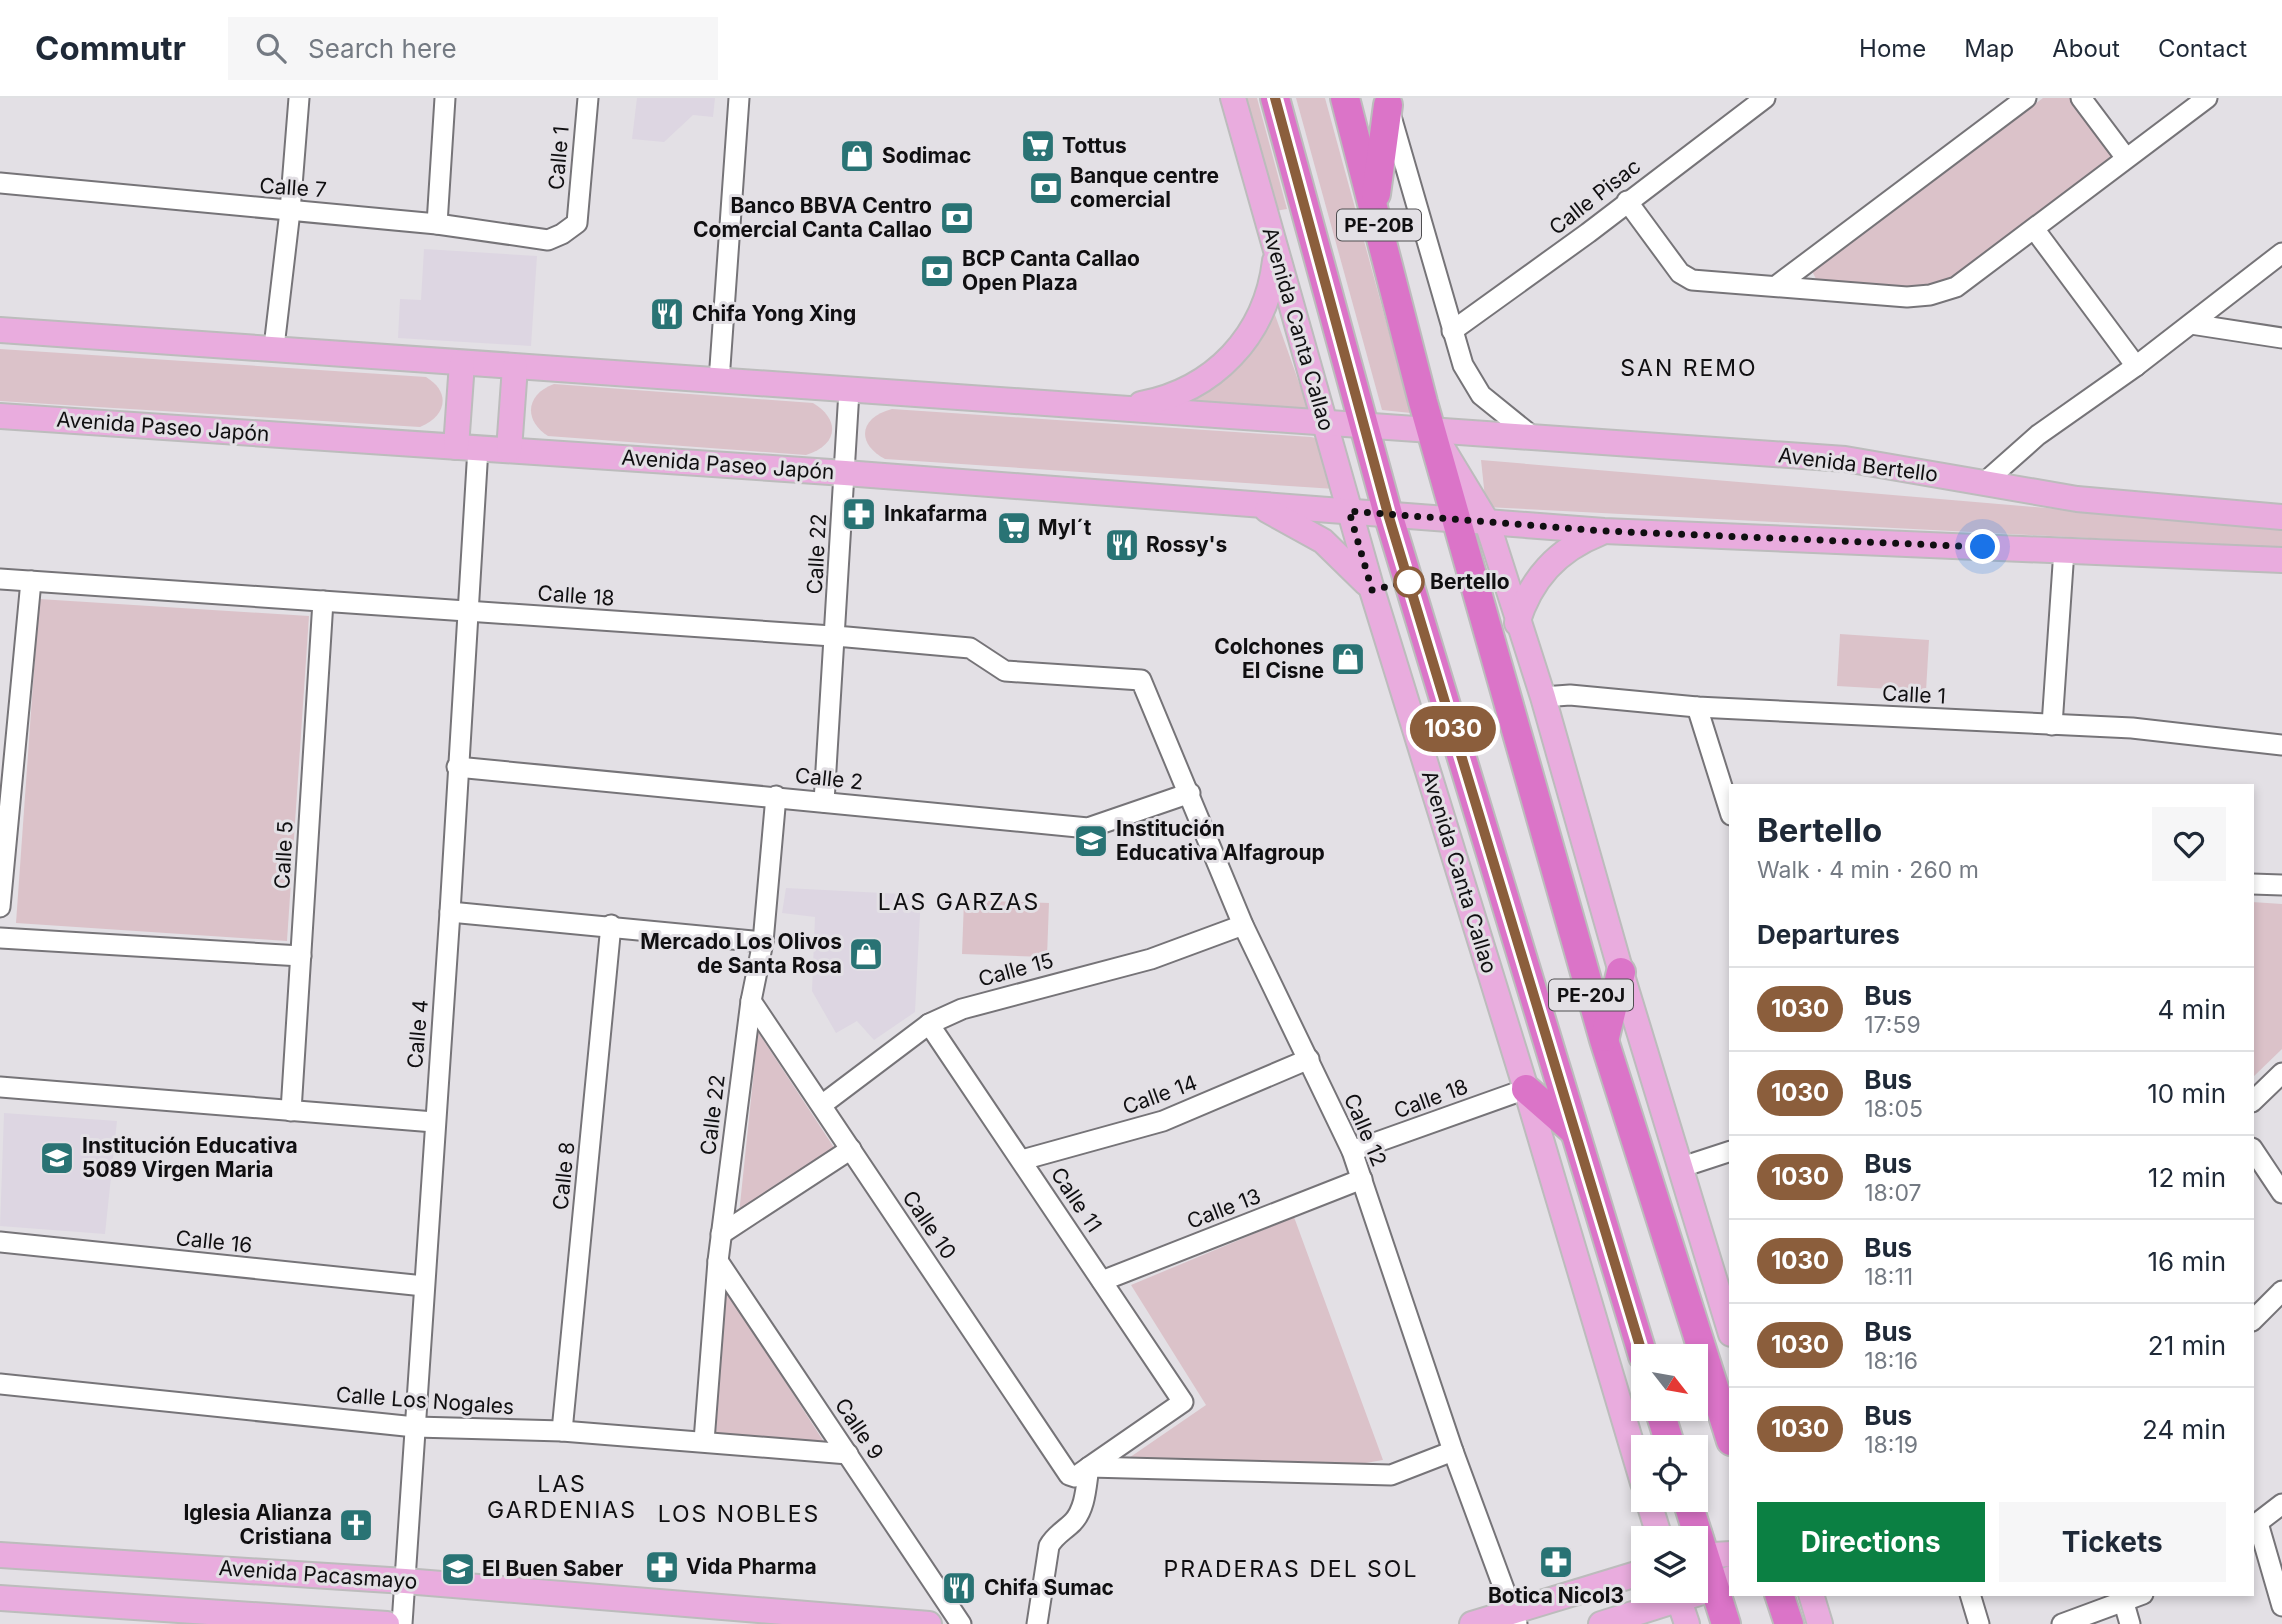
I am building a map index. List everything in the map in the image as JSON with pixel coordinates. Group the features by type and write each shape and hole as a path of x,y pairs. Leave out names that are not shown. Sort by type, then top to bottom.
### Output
{"highway":[{"name":"Avenida Canta Callao","path":"1275,98 1388,514 1639,1344"},
{"name":"PE-20B","path":"1345,98 1432,430"},
{"path":"1374,207 1388,102"},
{"name":"PE-20J","path":"1432,430 1604,1040 1729,1435"},
{"path":"1604,1040 1621,972"},
{"path":"1526,1089 1574,1132"},
{"path":"1692,1512 1723,1583 1726,1624"},
{"path":"1780,1596 1789,1624"}],"main road":[{"name":"Avenida Canta Callao","path":"1233,98 1372,590 1526,1089 1631,1443"},
{"path":"1118,409 1185,391 1214,374 1239,350 1266,305 1276,253"},
{"path":"0,330 274,347 515,368 1325,423 1359,404 1432,430 1487,522 1517,623 1543,696 1621,972 1729,1329"},
{"path":"462,363 467,447"},
{"path":"509,450 515,368"},
{"name":"Avenida Paseo Japón","path":"0,416 845,473 1457,519"},
{"name":"Avenida Bertello","path":"1432,430 1845,459 2077,499 2282,517"},
{"path":"1257,505 1323,541 1349,563 1372,590"},
{"path":"1457,519 1604,531 2282,560"},
{"path":"1517,623 1523,603 1546,567 1563,551 1604,531"},
{"name":"Avenida Pacasmayo","path":"0,1555 405,1581 929,1624"},
{"path":"1472,1624 1515,1618 1631,1576"},
{"path":"1616,1580 1611,1592 1614,1605 1630,1615"},
{"path":"1812,1596 1820,1624"},
{"name":"Avenida Pacasmayo","path":"0,1598 387,1624"},
{"path":"1601,1624 1659,1603"},
{"path":"1680,1603 1687,1624"}],"street":[{"path":"274,347 290,211 299,98"},
{"path":"437,224 445,98"},
{"name":"Calle 1","path":"577,223 588,98"},
{"path":"719,382 740,98"},
{"name":"Calle Pisac","path":"1452,331 1588,233 1765,98"},
{"path":"1776,286 2026,98"},
{"path":"2081,98 2126,158"},
{"path":"1627,201 1685,278 1881,296 1930,295 1956,287 2207,98"},
{"path":"1388,102 1463,365 1481,395 1533,437"},
{"name":"Calle 7","path":"0,183 437,224 548,240 577,223"},
{"path":"2035,230 2136,366"},
{"path":"1985,482 2038,435 2136,366 2282,253"},
{"path":"2191,324 2282,338"},
{"name":"Calle 22","path":"824,802 849,391"},
{"name":"Calle 4","path":"402,1624 450,912 467,611 467,447"},
{"path":"2052,725 2064,550"},
{"name":"Calle 18","path":"0,579 970,648 1005,671 1141,680"},
{"path":"0,907 31,581"},
{"name":"Calle 5","path":"291,1111 323,601"},
{"name":"Calle 12","path":"1141,680 1243,926 1352,1151 1453,1451 1515,1618"},
{"name":"Calle 1","path":"1543,696 1570,695 1697,707 2132,728 2282,745"},
{"path":"1697,707 1729,809"},
{"name":"Calle 2","path":"457,767 1088,828 1190,793"},
{"name":"Calle 22","path":"704,1441 721,1234 751,1001 763,942 776,796"},
{"path":"2254,884 2282,885"},
{"path":"450,912 611,925 763,942"},
{"name":"Calle 8","path":"562,1431 611,925"},
{"path":"0,926 0,938 301,956"},
{"name":"Calle 15","path":"823,1104 929,1024 962,1009 1151,959 1243,926"},
{"name":"Calle 10","path":"751,1001 823,1104 1069,1475 1075,1476 1089,1467"},
{"name":"Calle 11","path":"929,1024 1183,1402 1089,1467"},
{"name":"Calle 14","path":"1022,1160 1163,1121 1309,1059"},
{"path":"2254,1100 2282,1073"},
{"path":"0,1087 434,1122"},
{"name":"Calle 18","path":"1352,1151 1526,1089"},
{"path":"721,1234 852,1149"},
{"path":"1679,1168 1729,1151"},
{"path":"2254,1151 2282,1193"},
{"name":"Calle 13","path":"1102,1281 1362,1179"},
{"name":"Calle 16","path":"0,1242 424,1286"},
{"name":"Calle 9","path":"718,1261 961,1624"},
{"path":"2254,1319 2282,1291"},
{"name":"Calle Los Nogales","path":"0,1384 415,1427 562,1431 848,1454"},
{"path":"1037,1624 1049,1546 1054,1537 1075,1520 1082,1508 1089,1467 1391,1475 1453,1451"},
{"path":"2282,1504 2255,1525 2282,1606"},
{"path":"1971,1596 1979,1624"},
{"path":"2062,1624 2139,1596"},
{"path":"2124,1603 2130,1624"}],"shaded area":[{"path":"637,98 715,98 713,117 693,115 664,142 632,139"},
{"path":"1244,98 1257,98 1287,209 1275,211"},
{"path":"1296,98 1325,98 1411,413 1382,410"},
{"path":"2043,98 2072,98 2118,157 1966,273 1925,289 1819,285 1812,271"},
{"path":"424,249 537,256 531,346 398,338 400,299 421,300"},
{"path":"1274,312 1309,411 1179,400 1224,375 1248,356 1267,330"},
{"path":"0,349 426,377 439,390 442,404 436,417 420,427 0,401"},
{"path":"554,384 813,403 828,417 832,432 825,445 806,455 548,436 534,423 531,408 538,394"},
{"path":"892,409 1311,437 1321,439 1335,489 885,459 869,446 865,431 873,418"},
{"path":"1481,460 2282,528 2282,548 1486,507"},
{"path":"39,599 309,616 287,941 16,923"},
{"path":"1840,634 1929,640 1926,691 1837,686"},
{"name":"Mercado Los Olivos de Santa Rosa","path":"786,888 921,895 915,1012 874,1040 857,1021 836,1033 812,991 815,917 782,913"},
{"path":"964,900 1049,903 1047,957 962,954"},
{"path":"2254,902 2282,904 2282,1049 2254,1076"},
{"path":"758,1032 835,1149 739,1214"},
{"name":"Institución Educativa 5089 Virgen Maria","path":"4,1113 117,1121 105,1234 0,1226"},
{"path":"1294,1217 1383,1460 1348,1466 1123,1462 1206,1405 1131,1285"},
{"path":"725,1288 824,1442 716,1433"}],"bus line":[{"name":"1030","path":"1275,98 1388,514 1639,1344"}],"place":[{"name":"Tottus","path":"1038,146"},
{"name":"Sodimac","path":"857,156"},
{"name":"Banque centre comercial","path":"1046,188"},
{"name":"Banco BBVA Centro Comercial Canta Callao","path":"957,218"},
{"name":"BCP Canta Callao Open Plaza","path":"937,271"},
{"name":"Chifa Yong Xing","path":"667,314"},
{"name":"Inkafarma","path":"859,514"},
{"name":"Myl´t","path":"1014,528"},
{"name":"Rossy's","path":"1122,545"},
{"name":"Bertello","path":"1409,582"},
{"name":"Colchones El Cisne","path":"1348,659"},
{"name":"Institución Educativa Alfagroup","path":"1091,841"},
{"name":"Mercado Los Olivos de Santa Rosa","path":"866,954"},
{"name":"Institución Educativa 5089 Virgen Maria","path":"57,1158"},
{"name":"Iglesia Alianza Cristiana","path":"356,1525"},
{"name":"Botica Nicol3","path":"1556,1562"},
{"name":"Vida Pharma","path":"662,1567"},
{"name":"El Buen Saber","path":"458,1569"},
{"name":"Chifa Sumac","path":"959,1588"}],"district":[{"name":"SAN REMO","path":"1689,368"},
{"name":"LAS GARZAS","path":"959,902"},
{"name":"LAS GARDENIAS","path":"562,1497"},
{"name":"LOS NOBLES","path":"739,1514"},
{"name":"PRADERAS DEL SOL","path":"1291,1569"}],"route":[{"path":"1409,582 1372,590 1349,511 1604,531 1983,547"}]}
